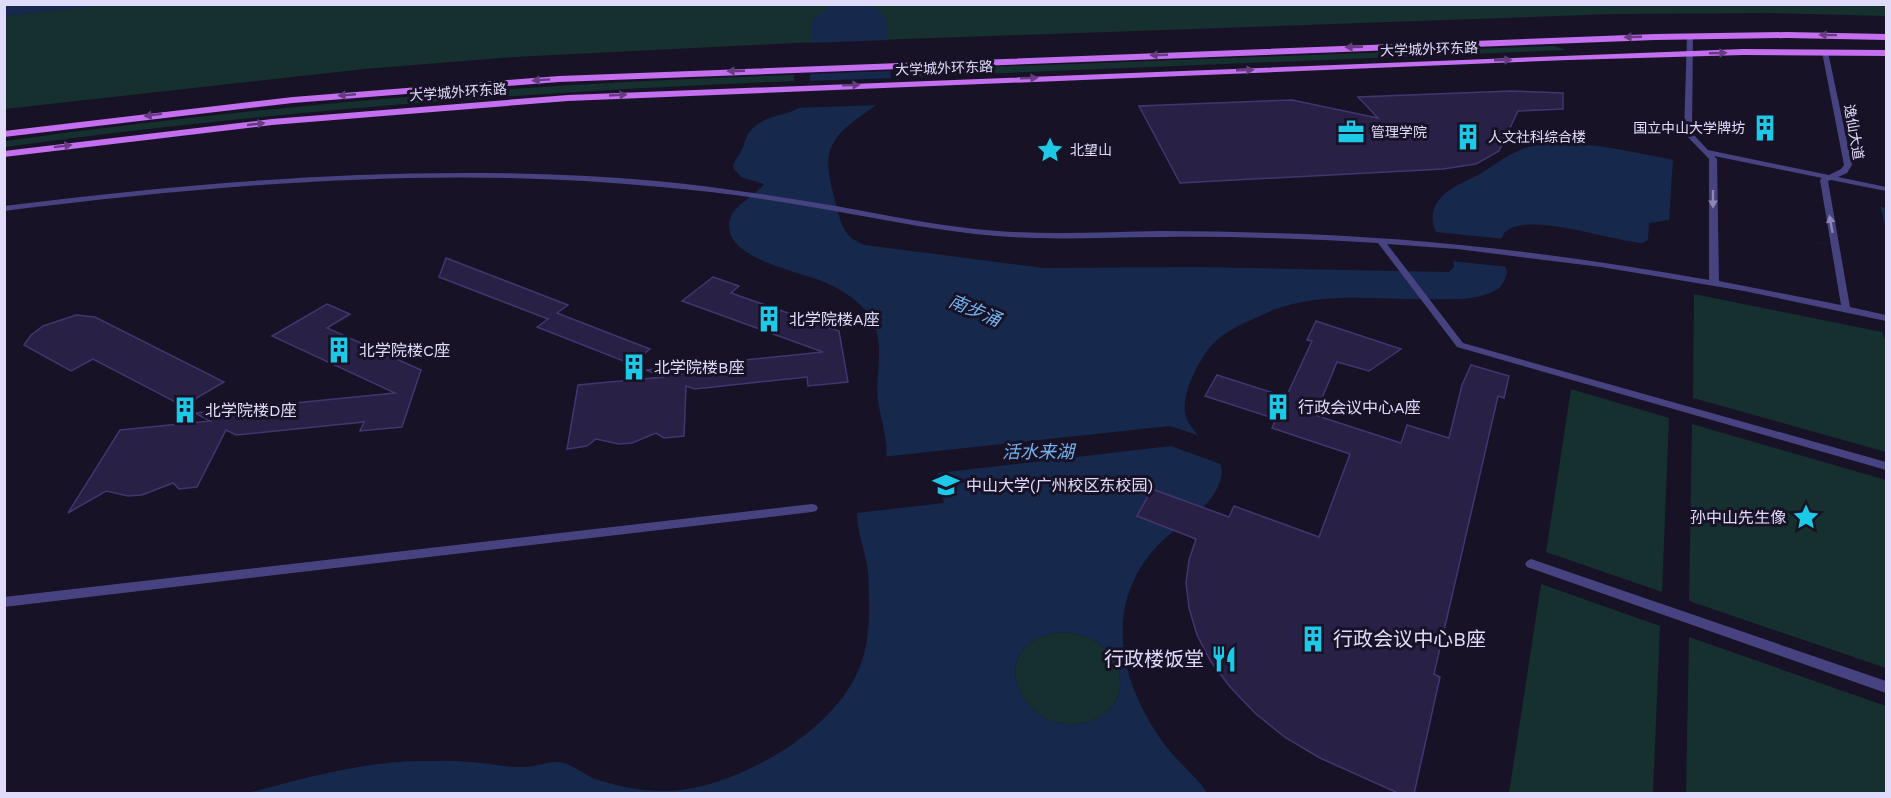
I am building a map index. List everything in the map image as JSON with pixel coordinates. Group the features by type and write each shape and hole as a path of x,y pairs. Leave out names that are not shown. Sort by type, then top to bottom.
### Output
{"main road":[{"name":"大学城外环东路","path":"4,134 371,93 559,79 795,68 1690,36 1887,37"},
{"name":"大学城外环东路","path":"4,154 210,129 413,109 568,98 1690,53 1887,53"}],"lane":[{"path":"1690,36 1688,133 1691,140 1708,152 1713,159 1714,284"},
{"name":"逸仙大道","path":"1825,52 1848,165 1844,171 1824,180 1846,309"},
{"path":"1708,152 1887,189"},
{"path":"4,209 197,186 397,175 558,177 659,184 754,195 920,225 1019,236 1259,235 1440,246 1512,254 1714,284 1887,318"},
{"path":"1381,241 1460,345 1887,466"},
{"path":"4,602 812,508"},
{"path":"1531,564 1887,687"}],"green space":[{"path":"109,4 1886,5 1886,16 1770,13 1615,14 795,43 514,57 365,69 5,109 4,16"},
{"path":"1554,46 1567,50 907,77 906,70"},
{"path":"794,75 794,81 497,97 300,113 5,147 5,141 300,106 497,90"},
{"path":"1694,294 1882,332 1886,342 1886,452 1693,398"},
{"path":"1571,389 1669,418 1662,592 1546,552"},
{"path":"1692,424 1886,480 1886,668 1689,601"},
{"path":"1541,584 1660,626 1653,793 1509,793"},
{"path":"1067,632 1101,645 1115,662 1120,682 1119,693 1108,710 1099,717 1073,724 1050,720 1032,708 1020,691 1015,671 1021,653 1037,639"},
{"path":"1689,637 1886,706 1886,793 1686,793"}],"water":[{"path":"5,4 109,4 109,5 5,16"},
{"name":"活水来湖","path":"832,5 869,6 882,13 886,19 890,88 877,104 841,132 834,142 828,163 832,190 843,226 853,239 865,245 1044,268 1196,267 1449,272 1454,267 1453,260 1433,222 1433,214 1439,200 1456,186 1517,151 1532,146 1563,143 1594,145 1654,156 1886,208 1886,257 1764,231 1669,220 1649,223 1648,240 1643,243 1567,228 1526,225 1511,228 1502,237 1502,251 1507,273 1500,287 1490,293 1461,299 1347,298 1309,301 1273,310 1223,335 1211,346 1198,365 1189,387 1185,408 1190,425 1219,461 1222,469 1221,478 1212,498 1205,506 1163,540 1143,564 1130,590 1124,616 1123,644 1128,671 1151,724 1168,749 1207,793 244,794 309,777 374,764 419,761 464,761 520,767 558,762 568,764 593,778 619,786 658,791 694,788 731,777 786,749 819,723 847,691 864,654 869,624 868,572 858,523 858,509 863,497 881,471 886,458 886,442 878,402 878,337 867,312 839,289 746,252 735,242 729,229 734,210 764,184 741,177 733,168 748,134 762,122 795,110 809,100 812,20","holes":["1067,632 1093,640 1101,645 1115,662 1120,682 1119,693 1108,710 1099,717 1073,724 1050,720 1032,708 1020,691 1015,671 1021,653 1037,639"]}],"pier":[{"path":"890,40 892,71 807,74 808,43"},
{"path":"893,78 893,89 881,105 793,108 805,101 806,81"},
{"path":"1673,159 1880,204 1886,230 1886,260 1823,243 1669,221"},
{"path":"1435,232 1505,239 1504,249 1509,267 1451,261 1439,245"},
{"path":"1170,426 1203,437 1223,465 1171,446 938,473 944,503 856,513 858,501 878,471 882,457"}],"building":[{"name":"人文社科综合楼","path":"1511,91 1563,93 1563,109 1518,111 1499,151 1476,164 1443,169 1180,183 1139,106 1292,100 1378,118 1358,97"},
{"path":"446,258 568,305 557,313 650,349 631,364 537,327 548,319 439,277"},
{"path":"713,277 739,286 731,293 839,331 848,382 808,386 807,377 695,389 686,386 684,436 664,438 656,433 632,443 619,444 596,439 587,446 567,449 578,385 664,377 646,370 823,352 682,301"},
{"path":"327,304 350,314 327,328 421,370 402,427 360,431 364,422 236,435 226,430 197,487 179,489 173,483 142,495 128,496 106,491 68,513 120,430 210,421 195,413 395,393 272,336"},
{"path":"76,315 95,317 224,382 183,406 93,359 71,371 24,345 31,335 43,326"},
{"name":"行政会议中心B座","path":"1316,321 1401,349 1369,371 1337,362 1315,415 1401,443 1407,425 1449,438 1462,385 1471,365 1509,376 1504,398 1498,396 1434,674 1440,677 1414,794 1400,794 1320,758 1286,738 1256,714 1231,688 1211,662 1197,635 1189,608 1186,583 1189,560 1196,539 1137,516 1152,489 1229,517 1234,506 1319,537 1350,454 1272,428 1276,419 1205,396 1217,375 1286,397 1312,341 1307,340"}],"place":[{"name":"国立中山大学牌坊","path":"1765,128"},
{"name":"管理学院","path":"1351,132"},
{"name":"人文社科综合楼","path":"1468,137"},
{"name":"北望山","path":"1050,150"},
{"name":"北学院楼A座","path":"769,319"},
{"name":"北学院楼C座","path":"339,350"},
{"name":"北学院楼B座","path":"634,367"},
{"name":"行政会议中心A座","path":"1278,407"},
{"name":"北学院楼D座","path":"185,410"},
{"name":"中山大学(广州校区东校园)","path":"946,485"},
{"name":"孙中山先生像","path":"1806,517"},
{"name":"行政会议中心B座","path":"1313,639"},
{"name":"行政楼饭堂","path":"1224,659"}],"water label":[{"name":"南步涌","path":"975,310"}]}
